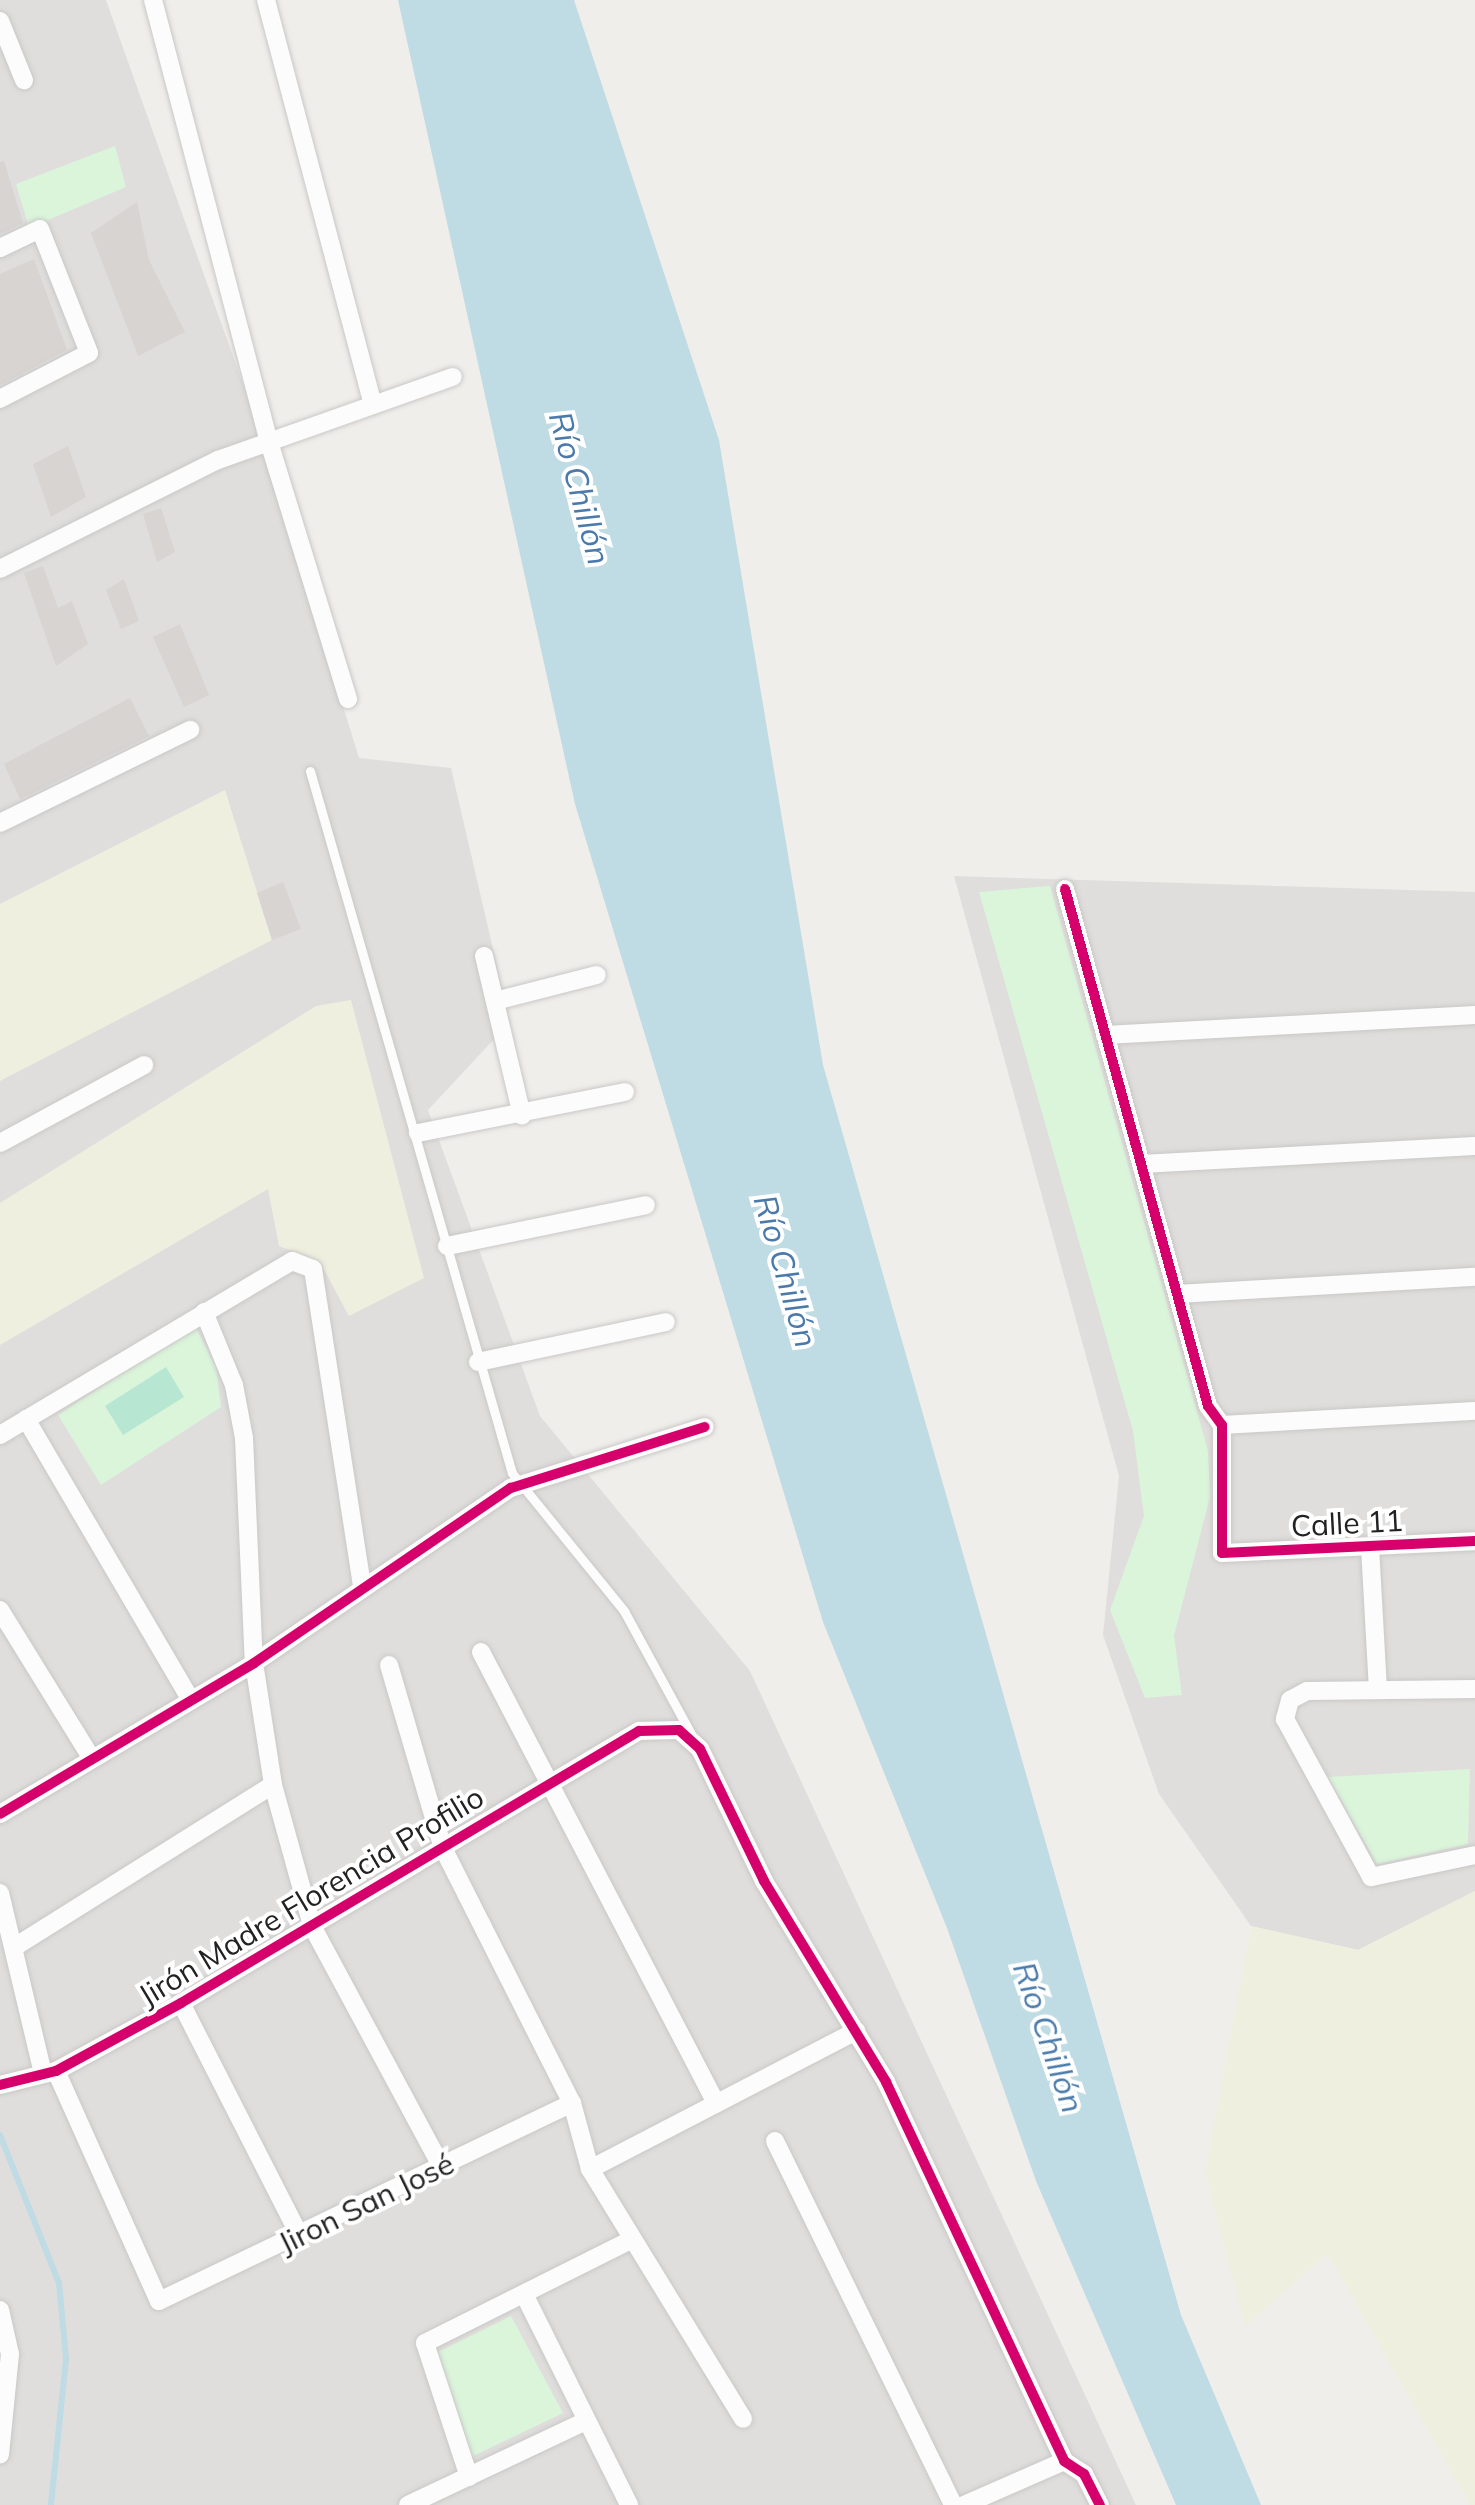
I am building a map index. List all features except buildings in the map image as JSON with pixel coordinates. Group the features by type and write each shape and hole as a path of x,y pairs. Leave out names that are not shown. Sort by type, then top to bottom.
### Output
{"street":[{"path":"153,0 268,442 348,699"},
{"path":"266,0 372,406"},
{"path":"0,21 6,57 24,80"},
{"path":"0,248 40,230 89,353 0,399"},
{"path":"0,569 268,442 452,377"},
{"path":"0,823 190,730"},
{"path":"1065,889 1208,1406 1222,1424 1475,1411"},
{"path":"484,956 522,1116"},
{"path":"494,1001 597,975"},
{"path":"1105,1035 1475,1015"},
{"path":"0,1144 144,1064"},
{"path":"418,1133 522,1116 625,1092"},
{"path":"1141,1164 1475,1146"},
{"path":"448,1246 646,1205"},
{"path":"0,1435 292,1262 320,1280 362,1588"},
{"path":"1177,1294 1475,1277"},
{"path":"204,1312 234,1384 244,1438 254,1663 274,1785 312,1926 441,2166"},
{"path":"478,1362 666,1322"},
{"path":"26,1419 190,1700"},
{"name":"Calle 11","path":"1222,1424 1222,1554 1475,1542"},
{"path":"0,1814 254,1663 518,1486 705,1427"},
{"path":"1370,1547 1378,1688"},
{"path":"0,1610 92,1759"},
{"path":"481,1652 555,1781 716,2103"},
{"path":"389,1665 442,1848 572,2103 590,2169 743,2420"},
{"path":"1475,1689 1306,1692 1290,1700 1285,1719 1368,1873 1475,1855"},
{"name":"Jirón Madre Florencia Profilio","path":"0,2085 50,2072 182,2004 639,1731 669,1728 695,1741"},
{"path":"695,1741 764,1881 856,2031 1064,2461 1084,2474 1100,2505"},
{"path":"16,1946 274,1785"},
{"path":"0,1893 50,2072"},
{"path":"182,2004 300,2235"},
{"path":"590,2169 856,2031"},
{"name":"Jiron San José","path":"50,2072 159,2300 572,2103"},
{"path":"775,2141 953,2505"},
{"path":"468,2476 425,2343 632,2240"},
{"path":"524,2294 629,2505"},
{"path":"0,2310 0,2455"},
{"path":"408,2505 586,2420"},
{"path":"964,2505 1064,2461"}],"lane":[{"path":"310,770 418,1133 478,1362 518,1486 624,1612 695,1741"}],"shaded area":[{"path":"0,0 106,0 249,401 359,758 451,768 510,1022 428,1110 540,1416 750,1671 1136,2505 0,2505"},
{"path":"954,876 1475,892 1475,1891 1358,1950 1251,1926 1159,1794 1103,1635 1119,1476"}],"green space":[{"path":"115,146 126,187 29,228 16,184"},
{"path":"225,790 272,940 0,1081 0,904"},
{"path":"1050,886 1208,1451 1210,1497 1174,1636 1182,1695 1145,1698 1110,1610 1144,1516 1133,1431 979,892"},
{"path":"351,1000 424,1278 349,1316 320,1262 279,1246 268,1189 0,1345 0,1203 316,1006"},
{"path":"195,1326 216,1367 221,1407 101,1485 58,1415"},
{"path":"166,1367 184,1397 123,1435 105,1406"},
{"path":"1470,1769 1468,1844 1377,1864 1328,1777"},
{"path":"1475,1891 1475,2505 1470,2505 1328,2254 1245,2326 1205,2173 1251,1926 1358,1950"},
{"path":"511,2316 563,2413 471,2457 438,2352"}],"water":[{"name":"Río Chillón","path":"398,0 574,0 719,440 823,1065 1181,2315 1261,2505 1176,2505 1036,2181 947,1928 823,1622 575,804"}],"waterway":[{"path":"0,2135 59,2283 66,2359 51,2505"}],"cycle path":[{"path":"1065,889 1208,1406 1222,1425 1222,1553 1475,1541"},
{"path":"0,1814 254,1663 511,1488 705,1427"},
{"path":"0,2085 56,2071 181,2003 639,1731 679,1730 700,1749 764,1881 886,2082 1064,2461 1084,2474 1100,2505"}]}
